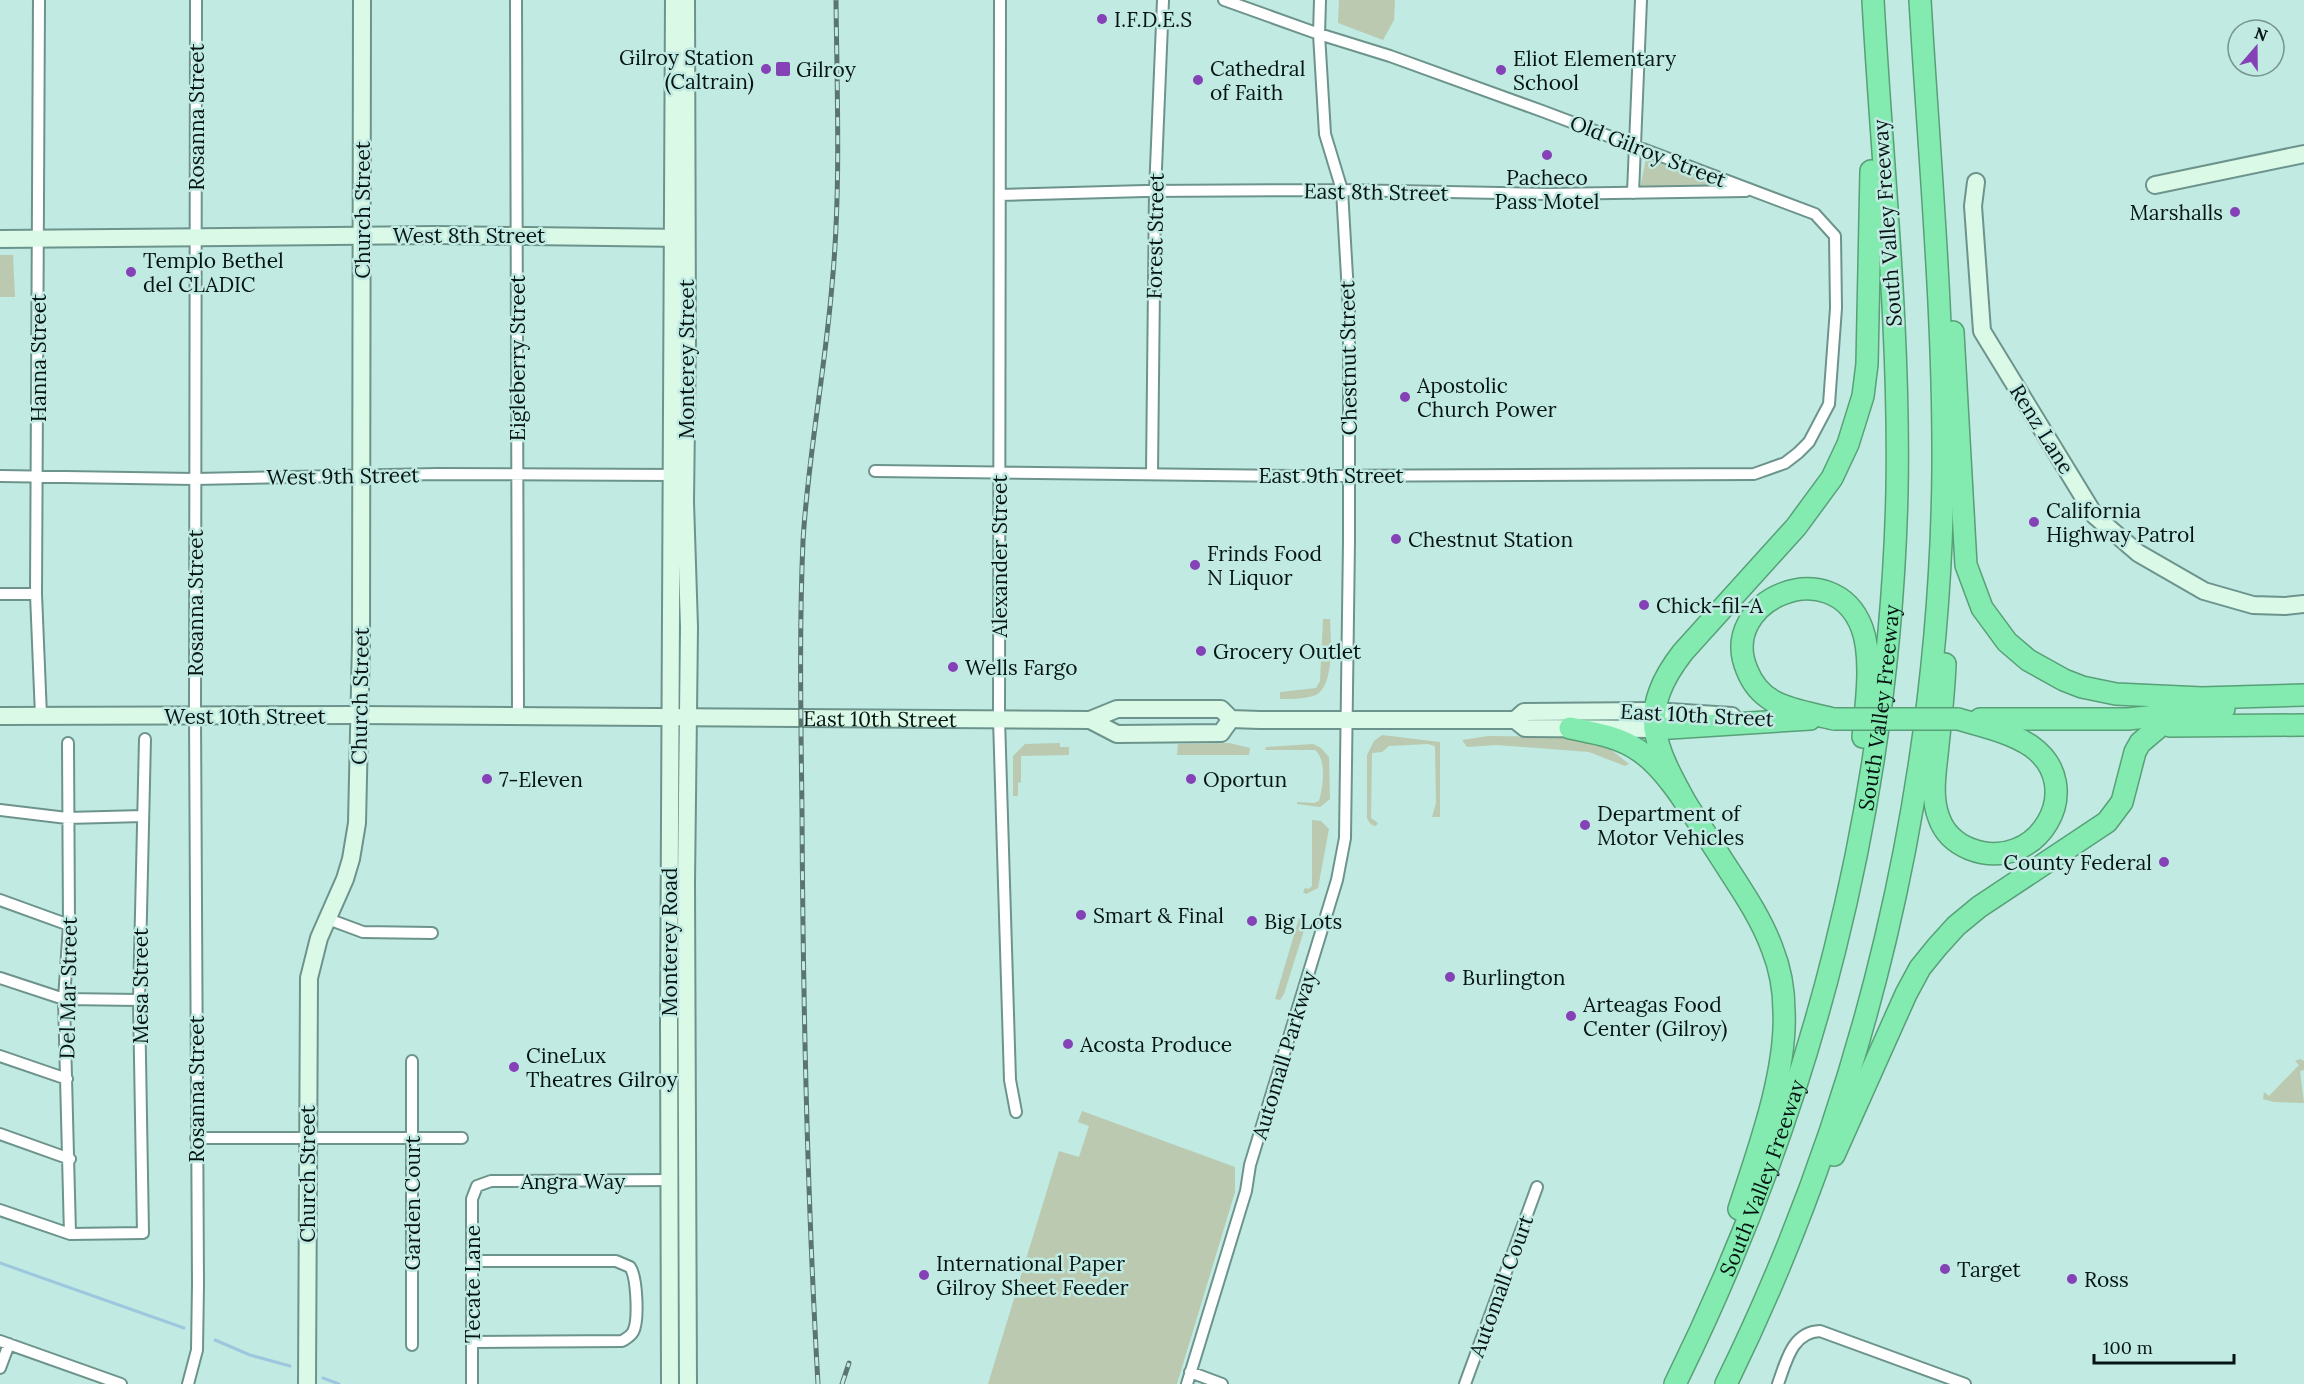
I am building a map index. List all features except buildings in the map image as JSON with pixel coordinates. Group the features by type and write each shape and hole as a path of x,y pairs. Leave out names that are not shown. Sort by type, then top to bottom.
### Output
{"highway":[{"name":"South Valley Freeway","path":"1675,1384 1721,1286 1767,1172 1806,1056 1839,937 1860,838 1877,736 1887,655 1894,564 1897,400 1873,0"},
{"path":"1920,0 1941,349 1945,646 1935,807 1944,829 1966,848 1994,855 2021,849 2042,831 2054,808 2056,793 2049,767 2042,755 2020,740 1958,719"},
{"path":"1920,0 1956,367 1964,548 1966,565 1982,608 2007,642 2028,660 2045,672 2082,687 2116,694 2202,698 2304,695"},
{"path":"1687,805 1665,762 1654,720 1660,689 1674,663 1809,512 1832,478 1848,444 1863,396 1867,364 1871,171 1880,128"},
{"path":"1726,1384 1764,1302 1803,1207 1839,1103 1868,1006 1904,847 1920,756 1932,655 1940,554 1942,471"},
{"path":"1834,719 1773,701 1761,692 1746,667 1743,653 1748,625 1756,611 1768,600 1781,593 1808,588 1822,590 1836,596 1854,613 1866,639 1866,690 1861,762 1839,937"},
{"path":"2128,719 2231,708 2304,704"},
{"path":"2128,719 2128,776"},
{"path":"2128,719 2160,726 2304,725"},
{"name":"East 10th Street","path":"1654,720 2128,719"},
{"path":"1803,1207 1828,1170 1899,1008 1928,957 1946,936 1973,911 2107,822 2122,802 2134,752 2139,743 2160,726"},
{"path":"1570,728 1605,735 1638,750 1664,775 1687,805 1750,904 1766,934 1777,965 1785,1012 1778,1073 1737,1215 1687,1360"}],"main road":[{"name":"Church Street","path":"307,1384 309,978 319,938 345,879 355,841 361,643 362,0"},
{"name":"Monterey Street","path":"674,0 680,238"},
{"name":"Monterey Street","path":"670,717 679,475 680,238 686,0"},
{"path":"2156,185 2304,154"},
{"name":"Renz Lane","path":"1976,182 1973,206 1982,331 2095,516 2138,553 2204,591 2253,605 2304,604"},
{"name":"West 8th Street","path":"0,239 362,235 680,238"},
{"name":"Monterey Street","path":"679,475 689,627 688,718"},
{"name":"East 10th Street","path":"670,717 1090,720 1117,709 1221,709 1231,719 1515,720 1525,728 1570,728 1654,720"},
{"name":"East 10th Street","path":"1515,720 1524,712 1654,720"},
{"name":"West 10th Street","path":"0,716 670,717"},
{"name":"Monterey Road","path":"670,717 670,1384"},
{"name":"Monterey Road","path":"688,718 686,894 688,1384"},
{"name":"East 10th Street","path":"1090,720 1117,734 1128,734 1221,733 1231,719"}],"street":[{"name":"Hanna Street","path":"39,0 36,594 41,716"},
{"name":"Rosanna Street","path":"188,1384 197,1342 196,0"},
{"name":"Eigleberry Street","path":"516,0 518,716"},
{"name":"Alexander Street","path":"1000,0 999,720 1010,1080 1017,1112"},
{"name":"Forest Street","path":"1152,473 1155,192 1163,0"},
{"name":"Old Gilroy Street","path":"1224,0 1319,34 1390,56 1637,145 1815,214 1835,236 1836,308 1829,404 1809,442 1785,463"},
{"name":"Chestnut Street","path":"1320,0 1319,34 1325,134 1342,190 1348,311 1347,720"},
{"path":"1633,193 1637,145 1641,0"},
{"name":"East 8th Street","path":"1000,195 1342,190 1548,194 1752,191"},
{"name":"East 9th Street","path":"875,471 1292,476 1754,474 1785,463"},
{"name":"West 9th Street","path":"0,476 195,479 517,474 679,475"},
{"path":"0,594 36,594"},
{"name":"Automall Parkway","path":"1187,1384 1246,1191 1250,1165 1341,865 1346,826 1347,720"},
{"name":"Mesa Street","path":"70,1234 143,1233 139,1000 145,739"},
{"name":"Del Mar Street","path":"68,743 69,925 64,999 70,1159 70,1234"},
{"path":"0,810 67,818 143,816"},
{"path":"0,900 69,925"},
{"path":"328,919 363,932 432,933"},
{"path":"0,978 64,999 139,1000"},
{"path":"0,1056 67,1079"},
{"name":"Garden Court","path":"412,1061 412,1345"},
{"path":"0,1134 70,1159"},
{"path":"196,1138 462,1138"},
{"name":"Angra Way","path":"477,1186 491,1181 669,1180"},
{"name":"Tecate Lane","path":"472,1384 471,1199 477,1186"},
{"name":"Automall Court","path":"1465,1384 1537,1187"},
{"path":"0,1210 70,1234"},
{"path":"472,1261 621,1261 630,1267 635,1276 636,1303 635,1327 630,1336 622,1341 472,1342"},
{"path":"1778,1384 1796,1341 1805,1333 1812,1331 1826,1333 1965,1384"},
{"path":"0,1368 4,1342 121,1384"},
{"path":"1190,1372 1222,1384"}],"green space":[{"path":"1339,0 1395,0 1394,20 1383,40 1338,23"},
{"path":"1646,159 1732,187 1640,188"},
{"path":"0,255 13,255 15,297 0,297"},
{"path":"1323,619 1330,619 1331,638 1330,662 1325,684 1320,692 1313,696 1280,699 1280,692 1316,688 1320,681"},
{"path":"1382,735 1440,742 1440,817 1432,817 1436,803 1435,746 1428,744 1389,746 1382,752 1372,753 1371,818 1378,823 1376,826 1369,822 1367,818 1367,755 1374,741"},
{"path":"1488,736 1574,737 1604,744 1629,764 1625,766 1589,752 1496,745 1467,747 1462,740"},
{"path":"1060,743 1060,747 1069,747 1069,755 1021,756 1021,782 1018,783 1018,796 1013,796 1013,756 1025,744"},
{"path":"1229,743 1250,748 1249,755 1177,755 1178,744"},
{"path":"1313,744 1321,748 1329,757 1330,799 1320,807 1297,804 1297,802 1319,801 1323,767 1319,754 1315,750 1265,750 1266,747"},
{"path":"1312,820 1321,821 1329,829 1318,888 1306,894 1303,892 1305,888 1309,889 1312,886"},
{"path":"1299,918 1307,921 1284,994 1280,1000 1275,999"},
{"path":"2300,1059 2304,1061 2304,1070 2300,1071 2304,1103 2274,1102 2263,1099 2264,1092 2269,1096 2299,1065 2295,1061"},
{"path":"676,1083 679,1083 683,1384 675,1384"},
{"path":"1082,1111 1235,1167 1235,1192 1177,1384 988,1384 1059,1151 1079,1157 1089,1126 1078,1122"}],"waterway":[{"path":"0,1263 184,1328"},
{"path":"215,1340 250,1355 290,1366"},
{"path":"323,1378 339,1384"}],"railway":[{"path":"818,1384 808,1170 801,609 805,509 835,250 838,143 836,0"},
{"path":"842,1384 849,1363"}],"place":[{"name":"I.F.D.E.S","path":"1102,19"},
{"name":"Gilroy Station (Caltrain)","path":"766,69"},
{"name":"Gilroy","path":"783,69"},
{"name":"Eliot Elementary School","path":"1501,70"},
{"name":"Cathedral of Faith","path":"1198,80"},
{"name":"Pacheco Pass Motel","path":"1547,155"},
{"name":"Marshalls","path":"2235,212"},
{"name":"Templo Bethel del CLADIC","path":"131,272"},
{"name":"Apostolic Church Power","path":"1405,397"},
{"name":"California Highway Patrol","path":"2034,522"},
{"name":"Chestnut Station","path":"1396,539"},
{"name":"Frinds Food N Liquor","path":"1195,565"},
{"name":"Chick-fil-A","path":"1644,605"},
{"name":"Grocery Outlet","path":"1201,651"},
{"name":"Wells Fargo","path":"953,667"},
{"name":"7-Eleven","path":"487,779"},
{"name":"Oportun","path":"1191,779"},
{"name":"Department of Motor Vehicles","path":"1585,825"},
{"name":"County Federal","path":"2164,862"},
{"name":"Smart & Final","path":"1081,915"},
{"name":"Big Lots","path":"1252,921"},
{"name":"Burlington","path":"1450,977"},
{"name":"Arteagas Food Center (Gilroy)","path":"1571,1016"},
{"name":"Acosta Produce","path":"1068,1044"},
{"name":"CineLux Theatres Gilroy","path":"514,1067"},
{"name":"Target","path":"1945,1269"},
{"name":"International Paper Gilroy Sheet Feeder","path":"924,1275"},
{"name":"Ross","path":"2072,1279"}]}
